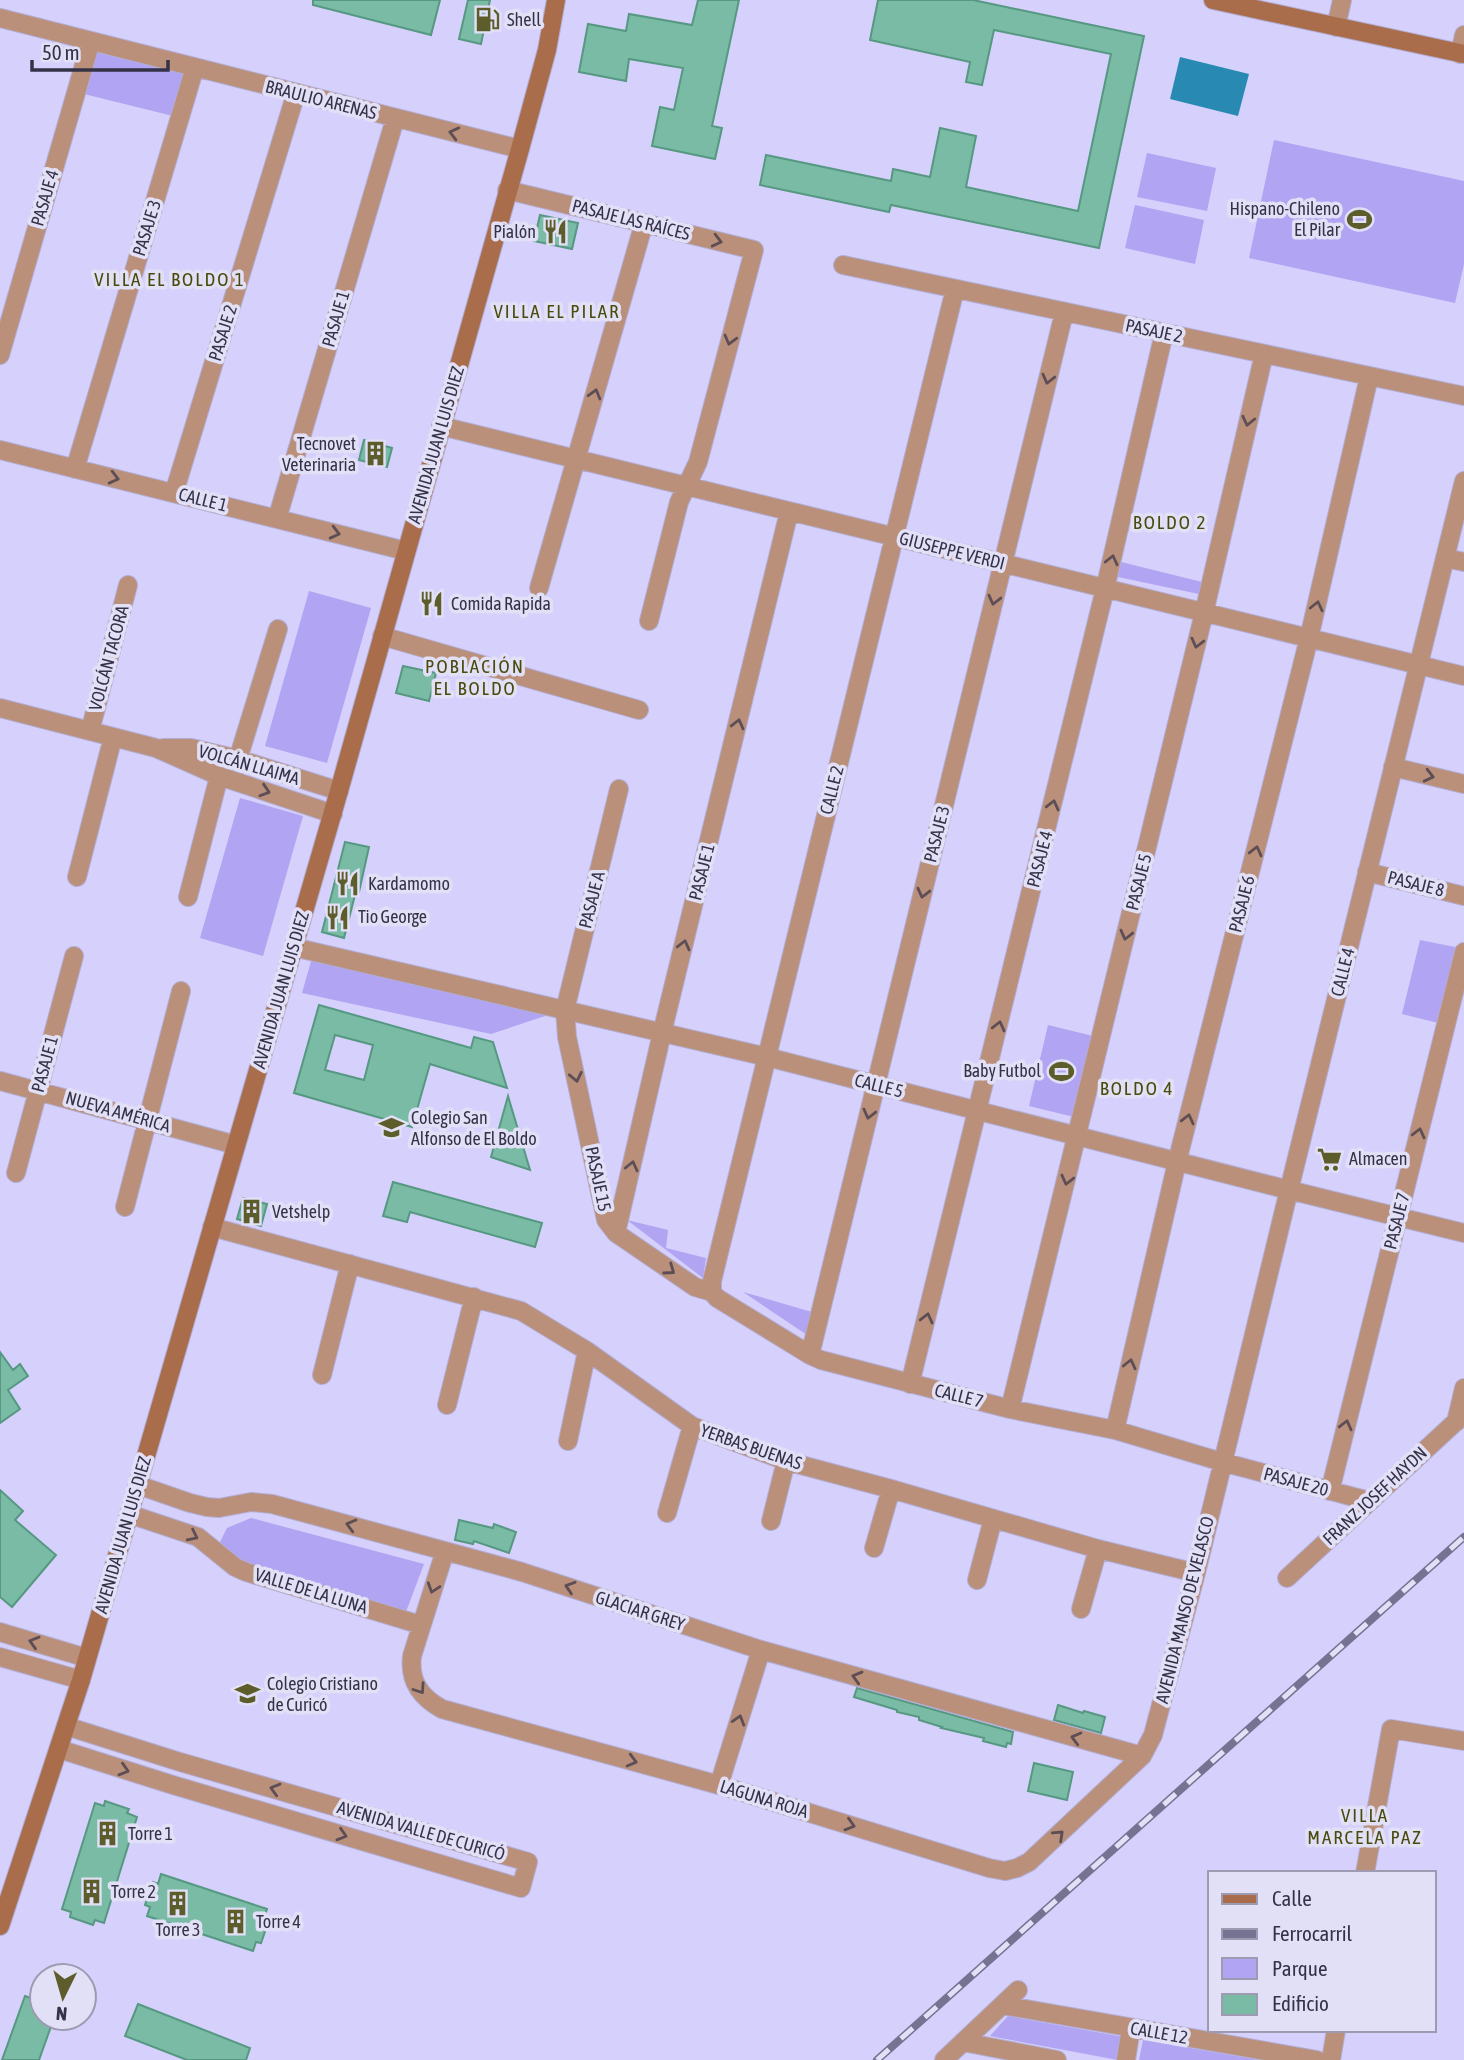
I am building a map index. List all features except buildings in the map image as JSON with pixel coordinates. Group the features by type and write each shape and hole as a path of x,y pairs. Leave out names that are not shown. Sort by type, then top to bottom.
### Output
{"main road":[{"name":"AVENIDA JUAN LUIS DIEZ","path":"0,1926 88,1658 333,814 520,149 547,50 556,0"},
{"name":"AVENIDA JUAN LUIS DIEZ","path":"547,50 566,0"},
{"path":"1215,0 1463,54"}],"street":[{"path":"1336,27 1342,0"},
{"name":"BRAULIO ARENAS","path":"0,18 520,149"},
{"path":"1463,54 1464,35"},
{"name":"PASAJE 4","path":"0,355 90,41"},
{"name":"PASAJE 3","path":"75,468 195,67"},
{"name":"PASAJE 2","path":"174,493 296,93"},
{"name":"PASAJE 1","path":"277,519 395,119"},
{"name":"PASAJE LAS RAÍCES","path":"508,191 754,250 698,462 687,487"},
{"path":"539,588 644,223"},
{"name":"PASAJE 2","path":"843,265 1464,396"},
{"name":"CALLE 2","path":"712,1292 712,1281 955,289"},
{"name":"PASAJE 3","path":"810,1355 1064,313"},
{"name":"PASAJE 4","path":"910,1384 1105,589 1164,333"},
{"name":"PASAJE 5","path":"1010,1409 1204,613 1264,354"},
{"name":"PASAJE 6","path":"1115,1430 1177,1162 1309,638 1369,377"},
{"name":"GIUSEPPE VERDI","path":"441,426 1464,676"},
{"name":"CALLE 1","path":"0,450 406,551"},
{"name":"CALLE 4","path":"1222,1462 1464,481"},
{"path":"649,621 679,502 687,487"},
{"name":"PASAJE 1","path":"616,1233 789,512"},
{"path":"1445,558 1464,562"},
{"name":"VOLCÁN TACORA","path":"90,731 128,585"},
{"path":"238,759 278,628"},
{"path":"382,636 639,710"},
{"name":"VOLCÁN LLAIMA","path":"0,709 156,748 219,776 333,814"},
{"path":"77,877 113,737"},
{"name":"VOLCÁN LLAIMA","path":"156,748 191,748 238,759 339,791"},
{"path":"1393,767 1464,784"},
{"path":"188,897 219,776"},
{"name":"PASAJE A","path":"565,1010 618,789"},
{"name":"PASAJE 8","path":"1367,872 1464,896"},
{"name":"CALLE 5","path":"293,947 767,1057 1464,1233"},
{"name":"PASAJE 7","path":"1330,1491 1464,952"},
{"name":"PASAJE 1","path":"16,1173 74,956"},
{"path":"125,1207 181,991"},
{"name":"PASAJE 15","path":"565,1010 567,1037 607,1220 616,1233 695,1287 712,1292"},
{"name":"NUEVA AMÉRICA","path":"0,1081 236,1145"},
{"name":"YERBAS BUENAS","path":"212,1227 521,1311 587,1351 692,1426 786,1461 1098,1549 1196,1573"},
{"path":"322,1375 350,1264"},
{"name":"CALLE 7","path":"712,1292 717,1298 821,1360 1010,1409 1115,1430 1222,1462"},
{"path":"447,1405 474,1297"},
{"path":"568,1441 587,1351"},
{"path":"1460,1418 1464,1388"},
{"name":"FRANZ JOSEF HAYDN","path":"1287,1578 1460,1418"},
{"path":"667,1513 692,1426"},
{"path":"771,1521 786,1461"},
{"name":"PASAJE 20","path":"1222,1462 1369,1501"},
{"name":"AVENIDA MANSO DE VELASCO","path":"1142,1756 1153,1735 1222,1462"},
{"name":"GLACIAR GREY","path":"138,1485 207,1507 219,1508 251,1502 272,1504 445,1550 522,1572 761,1650 1142,1756"},
{"path":"874,1548 891,1489"},
{"name":"VALLE DE LA LUNA","path":"129,1514 198,1537 235,1567 246,1572 421,1625"},
{"path":"977,1580 993,1519"},
{"path":"1081,1609 1098,1549"},
{"path":"421,1625 445,1550"},
{"name":"LAGUNA ROJA","path":"421,1625 412,1656 414,1682 430,1702 442,1709 719,1785 1005,1871 1017,1868 1038,1855 1142,1756"},
{"path":"0,1632 88,1658"},
{"path":"719,1785 761,1650"},
{"path":"0,1657 81,1680"},
{"name":"AVENIDA VALLE DE CURICÓ","path":"59,1749 521,1888 528,1862 180,1762 66,1726"},
{"path":"1365,1871 1391,1729 1464,1741"},
{"path":"944,2060 1018,1990"},
{"name":"CALLE 12","path":"1002,2005 1317,2060"},
{"path":"1126,2060 1131,2028"},
{"path":"1331,2060 1336,2032"},
{"path":"963,2042 1057,2060"}],"green space":[{"path":"95,52 185,74 173,116 84,94"},
{"name":"Hispano-Chileno El Pilar","path":"1274,140 1464,181 1464,264 1455,303 1249,258"},
{"path":"1147,153 1216,168 1207,211 1137,197"},
{"path":"1135,205 1204,220 1195,264 1125,248"},
{"path":"1121,562 1202,582 1199,594 1118,577"},
{"path":"309,591 371,608 327,763 265,746"},
{"path":"240,798 303,816 263,956 200,938"},
{"path":"1420,940 1460,948 1442,1024 1402,1014"},
{"path":"314,951 548,1015 491,1034 302,993"},
{"name":"Baby Futbol","path":"1048,1025 1093,1036 1074,1117 1029,1106"},
{"path":"627,1220 668,1230 666,1248 706,1258 703,1278"},
{"path":"743,1292 812,1312 807,1335"},
{"path":"251,1518 424,1564 404,1617 228,1570 219,1544 227,1528"},
{"path":"1008,2016 1124,2037 1118,2060 990,2036"},
{"path":"1143,2040 1260,2060 1139,2060"}],"water":[{"path":"1180,57 1249,74 1238,116 1170,99"}],"railway":[{"path":"877,2060 1464,1537"}],"place":[{"name":"Shell","path":"487,20"},
{"name":"Hispano-Chileno El Pilar","path":"1360,219"},
{"name":"Pialón","path":"556,232"},
{"name":"Tecnovet Veterinaria","path":"376,454"},
{"name":"Comida Rapida","path":"431,604"},
{"name":"Kardamomo","path":"348,884"},
{"name":"Tio George","path":"338,917"},
{"name":"Baby Futbol","path":"1061,1071"},
{"name":"Colegio San Alfonso de El Boldo","path":"391,1128"},
{"name":"Almacen","path":"1329,1159"},
{"name":"Vetshelp","path":"252,1212"},
{"name":"Colegio Cristiano de Curicó","path":"247,1694"},
{"name":"Torre 1","path":"108,1834"},
{"name":"Torre 2","path":"91,1892"},
{"name":"Torre 3","path":"178,1903"},
{"name":"Torre 4","path":"236,1922"}],"district":[{"name":"VILLA EL BOLDO 1","path":"170,279"},
{"name":"VILLA EL PILAR","path":"557,311"},
{"name":"BOLDO 2","path":"1170,522"},
{"name":"POBLACIÓN EL BOLDO","path":"475,677"},
{"name":"BOLDO 4","path":"1137,1088"},
{"name":"VILLA MARCELA PAZ","path":"1365,1826"}]}
